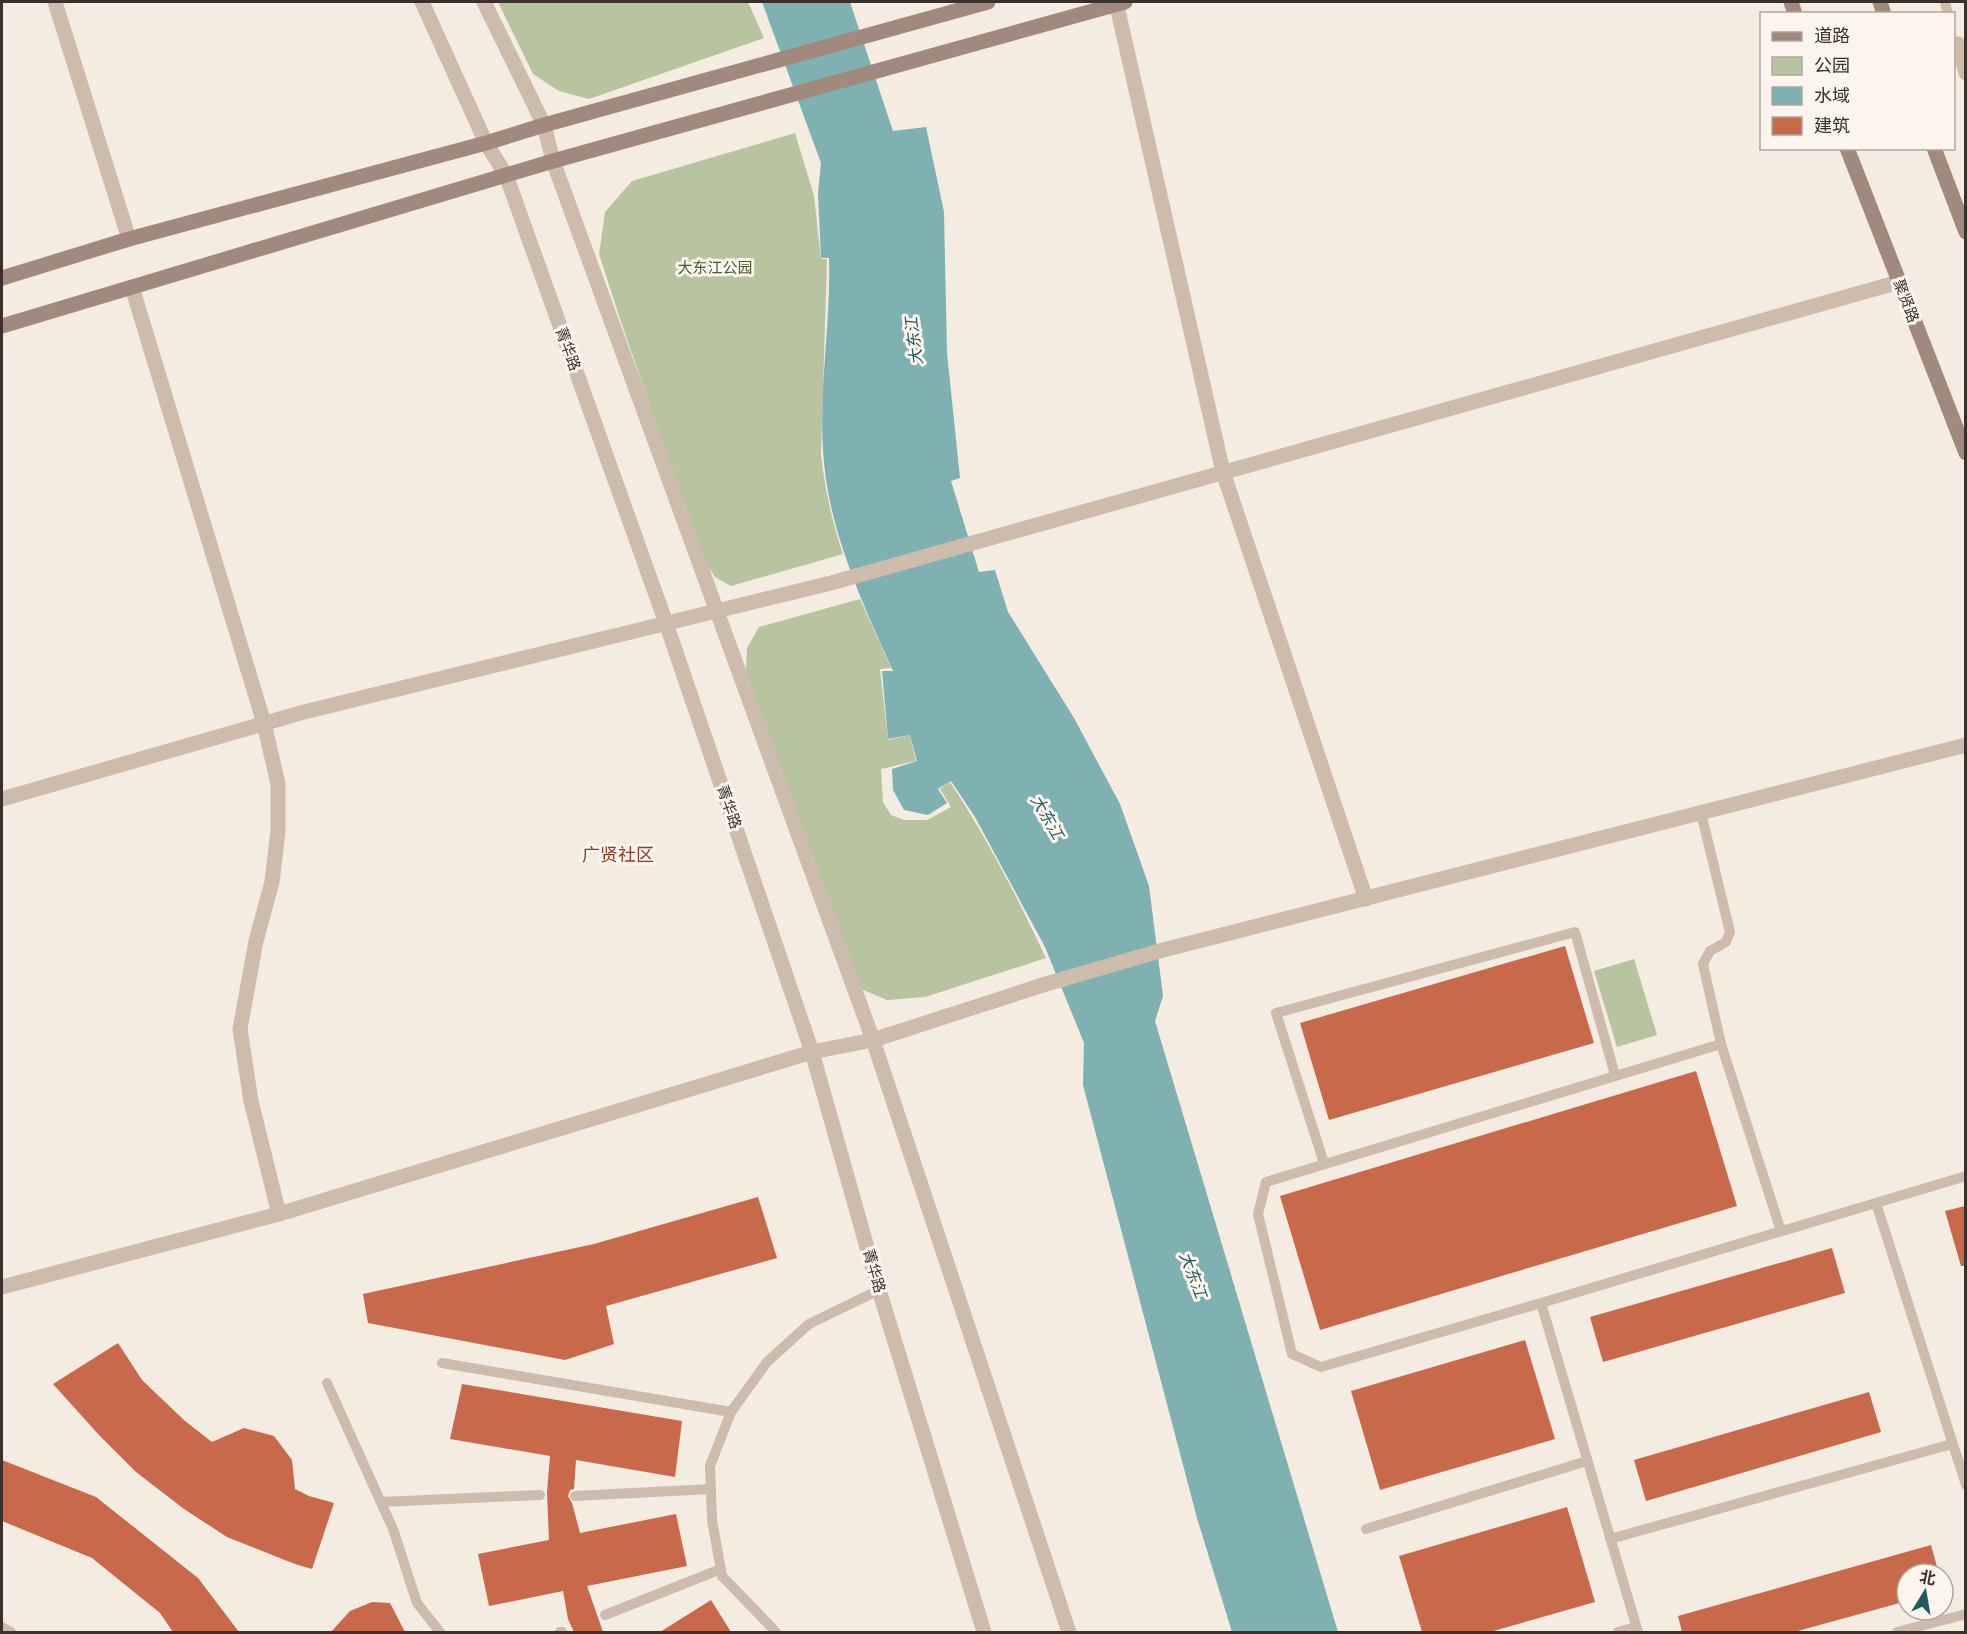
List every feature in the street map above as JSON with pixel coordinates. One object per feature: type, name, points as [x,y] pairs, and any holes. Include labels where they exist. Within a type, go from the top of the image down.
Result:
[{"type":"main road","points":[[2,278],[129,238],[486,143],[987,2]]},
{"type":"main road","points":[[2,326],[553,161],[1119,2]]},
{"type":"main road","name":"聚贤路","points":[[1848,150],[1965,453]]},
{"type":"main road","points":[[1935,150],[1965,232]]},
{"type":"street","points":[[55,2],[129,238]]},
{"type":"street","name":"菁华路","points":[[422,2],[486,143],[506,175],[666,623],[813,1052],[879,1290],[984,1632]]},
{"type":"street","points":[[484,2],[544,125],[553,161],[873,1040],[1069,1632]]},
{"type":"street","points":[[1119,2],[1222,472],[1366,899]]},
{"type":"street","points":[[1959,45],[1965,73]]},
{"type":"street","points":[[2,800],[264,723],[831,583],[1899,282]]},
{"type":"street","points":[[132,287],[264,723],[278,784],[278,831],[272,882],[256,941],[240,1029],[251,1101],[279,1214]]},
{"type":"street","points":[[2,1287],[279,1214],[813,1052],[873,1040],[1046,984],[1162,951],[1965,745]]},
{"type":"lane","points":[[1701,813],[1730,932],[1726,942],[1710,951],[1703,964],[1721,1044],[1781,1231]]},
{"type":"lane","points":[[1324,1163],[1276,1013],[1575,932],[1615,1075]]},
{"type":"lane","points":[[1721,1044],[1266,1182],[1258,1214],[1292,1354],[1321,1367],[1965,1176]]},
{"type":"lane","points":[[1876,1203],[1965,1485]]},
{"type":"lane","points":[[771,1631],[722,1576],[712,1520],[710,1466],[731,1412],[767,1362],[809,1324],[879,1290]]},
{"type":"lane","points":[[1541,1303],[1637,1630],[1618,1632]]},
{"type":"lane","points":[[442,1364],[731,1412]]},
{"type":"lane","points":[[327,1383],[393,1529],[417,1603],[440,1632]]},
{"type":"lane","points":[[1610,1539],[1952,1444]]},
{"type":"lane","points":[[1366,1529],[1587,1461]]},
{"type":"lane","points":[[575,1496],[711,1489]]},
{"type":"lane","points":[[381,1502],[540,1496]]},
{"type":"lane","points":[[605,1615],[721,1569]]},
{"type":"lane","points":[[1897,1632],[1965,1614]]},
{"type":"lane","points":[[2,1627],[11,1632]]},
{"type":"green space","points":[[498,2],[748,2],[764,38],[589,99],[559,91],[533,74]]},
{"type":"green space","name":"大东江公园","points":[[795,133],[814,196],[821,259],[827,259],[821,455],[829,505],[843,554],[731,586],[715,577],[703,559],[599,254],[605,212],[632,181]]},
{"type":"green space","points":[[860,599],[891,668],[880,669],[888,740],[910,735],[916,761],[881,769],[883,802],[891,815],[904,820],[927,820],[951,807],[940,789],[950,782],[1001,868],[1046,958],[925,997],[887,1000],[861,989],[746,671],[747,648],[759,627]]},
{"type":"green space","points":[[1634,959],[1657,1035],[1617,1047],[1594,971]]},
{"type":"water","name":"大东江","points":[[762,2],[850,2],[893,131],[926,127],[944,212],[947,353],[960,478],[951,481],[979,572],[995,570],[1008,612],[1074,718],[1120,804],[1149,886],[1163,996],[1155,1021],[1338,1632],[1232,1632],[1197,1518],[1083,1085],[1084,1043],[1045,947],[975,817],[951,781],[938,789],[947,803],[928,815],[904,810],[893,790],[892,769],[917,761],[910,735],[888,739],[882,671],[893,671],[848,564],[831,507],[826,479],[822,426],[829,258],[821,258],[818,193],[821,163]]},
{"type":"building","points":[[1565,946],[1594,1043],[1329,1120],[1300,1023]]},
{"type":"building","points":[[1696,1071],[1737,1206],[1320,1330],[1280,1196]]},
{"type":"building","points":[[758,1197],[777,1258],[606,1306],[614,1344],[565,1360],[368,1323],[363,1294],[594,1244]]},
{"type":"building","points":[[1965,1206],[1965,1266],[1961,1266],[1945,1211]]},
{"type":"building","points":[[1832,1248],[1845,1293],[1603,1362],[1590,1317]]},
{"type":"building","points":[[1525,1340],[1555,1439],[1380,1490],[1351,1391]]},
{"type":"building","points":[[118,1343],[142,1380],[185,1421],[212,1442],[244,1428],[274,1436],[292,1460],[295,1489],[309,1496],[334,1503],[312,1569],[227,1537],[184,1509],[136,1472],[53,1384]]},
{"type":"building","points":[[462,1384],[682,1421],[675,1477],[576,1460],[574,1489],[570,1490],[568,1496],[580,1533],[676,1514],[687,1566],[587,1586],[603,1632],[574,1632],[568,1619],[563,1591],[489,1606],[478,1554],[549,1540],[547,1492],[550,1456],[450,1439]]},
{"type":"building","points":[[1869,1392],[1881,1432],[1646,1501],[1634,1460]]},
{"type":"building","points":[[2,1460],[96,1497],[198,1578],[239,1632],[173,1632],[160,1613],[92,1558],[2,1521]]},
{"type":"building","points":[[1567,1507],[1595,1602],[1490,1632],[1422,1632],[1399,1556]]},
{"type":"building","points":[[1931,1545],[1936,1562],[1895,1562],[1895,1604],[1794,1632],[1682,1632],[1678,1616]]},
{"type":"building","points":[[711,1600],[731,1632],[660,1632]]},
{"type":"building","points":[[372,1602],[390,1603],[405,1632],[331,1632],[350,1611]]},
{"type":"district","name":"广贤社区","points":[[618,855]]}]
